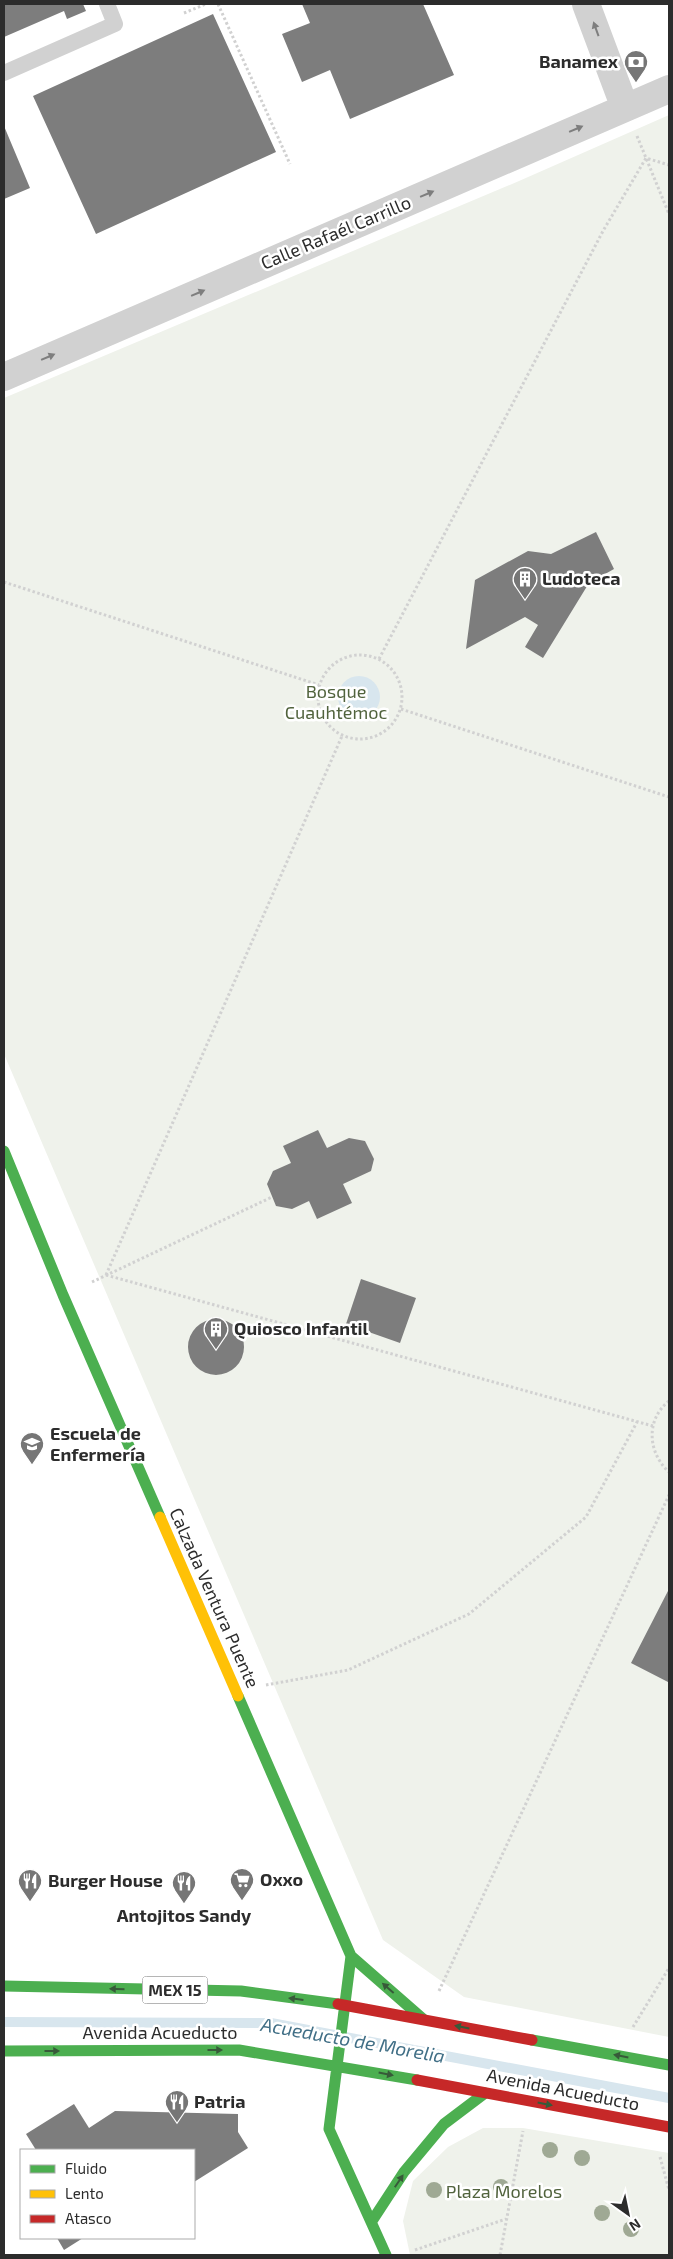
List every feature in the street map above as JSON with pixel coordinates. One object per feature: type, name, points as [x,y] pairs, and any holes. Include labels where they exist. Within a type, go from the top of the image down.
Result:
[{"type":"main road","name":"Calzada Ventura Puente","points":[[4,1151],[63,1295],[351,1956]]},
{"type":"main road","points":[[351,1956],[424,2020]]},
{"type":"main road","points":[[351,1956],[329,2129],[386,2255]]},
{"type":"main road","name":"MEX 15","points":[[4,1986],[241,1991],[345,2005],[669,2066]]},
{"type":"main road","name":"Avenida Acueducto","points":[[4,2051],[239,2050],[338,2065],[669,2128]]},
{"type":"main road","points":[[372,2221],[404,2172],[444,2124],[485,2093]]},
{"type":"street","points":[[586,4],[625,108]]},
{"type":"street","name":"Calle Rafaél Carrillo","points":[[4,377],[669,89]]},
{"type":"lane","points":[[4,73],[115,24],[107,4]]},
{"type":"path","points":[[184,14],[206,4]]},
{"type":"path","points":[[218,4],[290,164]]},
{"type":"path","points":[[625,108],[669,214]]},
{"type":"path","points":[[646,158],[669,165]]},
{"type":"path","points":[[379,659],[603,231],[646,158]]},
{"type":"path","points":[[4,582],[319,685]]},
{"type":"path","points":[[355,654],[368,655],[379,659],[396,674],[401,686],[401,709],[396,720],[388,729],[366,739],[342,736],[332,729],[319,709],[317,697],[319,685],[324,674],[332,664],[343,657],[355,654]]},
{"type":"path","points":[[401,709],[669,797]]},
{"type":"path","points":[[106,1275],[342,736]]},
{"type":"path","points":[[106,1275],[272,1197]]},
{"type":"path","points":[[106,1275],[653,1426]]},
{"type":"path","points":[[669,1401],[658,1414],[653,1426],[652,1446],[661,1465],[669,1472]]},
{"type":"path","points":[[235,1690],[348,1670],[469,1614],[586,1517],[637,1422]]},
{"type":"path","points":[[424,2020],[669,1495]]},
{"type":"path","points":[[616,2055],[669,1968]]},
{"type":"path","points":[[500,2255],[523,2128],[515,2128]]},
{"type":"path","points":[[664,2152],[659,2151],[669,2190]]},
{"type":"path","points":[[409,2252],[506,2220]]},
{"type":"green space","name":"Bosque Cuauhtémoc","points":[[669,115],[669,2037],[464,1997],[383,1940],[4,1054],[4,398],[519,181]]},
{"type":"green space","name":"Plaza Morelos","points":[[483,2128],[523,2128],[669,2153],[669,2255],[410,2255],[403,2221],[413,2181],[448,2147]]},
{"type":"shaded area","points":[[359,676],[374,682],[380,697],[374,712],[359,718],[344,712],[338,697],[344,682]]},
{"type":"building","points":[[4,4],[83,4],[86,11],[67,19],[64,11],[4,37]]},
{"type":"building","points":[[302,4],[423,4],[454,75],[350,119],[330,70],[302,82],[282,34],[310,23]]},
{"type":"building","points":[[213,14],[276,152],[96,234],[33,96]]},
{"type":"building","points":[[4,126],[30,188],[4,199]]},
{"type":"building","name":"Ludoteca","points":[[596,532],[614,569],[589,583],[543,658],[525,647],[538,625],[525,617],[466,649],[475,580],[528,551],[551,554]]},
{"type":"building","points":[[318,1130],[327,1148],[349,1138],[365,1141],[374,1159],[371,1171],[343,1184],[352,1203],[317,1219],[309,1201],[292,1209],[276,1206],[267,1184],[273,1171],[291,1163],[283,1146]]},
{"type":"building","points":[[361,1279],[416,1298],[400,1343],[346,1324]]},
{"type":"building","name":"Quiosco Infantil","points":[[216,1319],[227,1321],[236,1327],[242,1336],[244,1347],[242,1358],[236,1367],[227,1373],[216,1375],[205,1373],[196,1367],[190,1358],[188,1347],[190,1336],[196,1327],[205,1321]]},
{"type":"building","points":[[669,1589],[669,1678],[668,1682],[631,1663]]},
{"type":"building","points":[[74,2104],[89,2128],[115,2111],[238,2114],[238,2132],[248,2148],[195,2181],[195,2149],[35,2149],[26,2134]]},
{"type":"building","points":[[58,2239],[81,2239],[64,2250]]},
{"type":"waterway","name":"Acueducto de Morelia","points":[[4,2022],[271,2023],[669,2098]]},
{"type":"traffic: fast","points":[[4,1151],[63,1295],[160,1517]]},
{"type":"traffic: fast","points":[[238,1696],[351,1956],[329,2129],[386,2255]]},
{"type":"traffic: fast","points":[[351,1956],[423,2019]]},
{"type":"traffic: fast","points":[[4,1986],[241,1991],[338,2004]]},
{"type":"traffic: fast","points":[[532,2040],[669,2065]]},
{"type":"traffic: fast","points":[[4,2051],[239,2050],[417,2080]]},
{"type":"traffic: fast","points":[[372,2221],[404,2172],[444,2124],[485,2093]]},
{"type":"traffic: slow","points":[[160,1517],[238,1696]]},
{"type":"traffic: jam","points":[[338,2004],[532,2040]]},
{"type":"traffic: jam","points":[[417,2080],[669,2127]]},
{"type":"place","name":"Banamex","points":[[636,83]]},
{"type":"place","name":"Ludoteca","points":[[525,600]]},
{"type":"place","name":"Quiosco Infantil","points":[[216,1350]]},
{"type":"place","name":"Escuela de Enfermería","points":[[32,1465]]},
{"type":"place","name":"Oxxo","points":[[242,1901]]},
{"type":"place","name":"Burger House","points":[[30,1902]]},
{"type":"place","name":"Antojitos Sandy","points":[[184,1904]]},
{"type":"place","name":"Patria","points":[[177,2123]]}]
